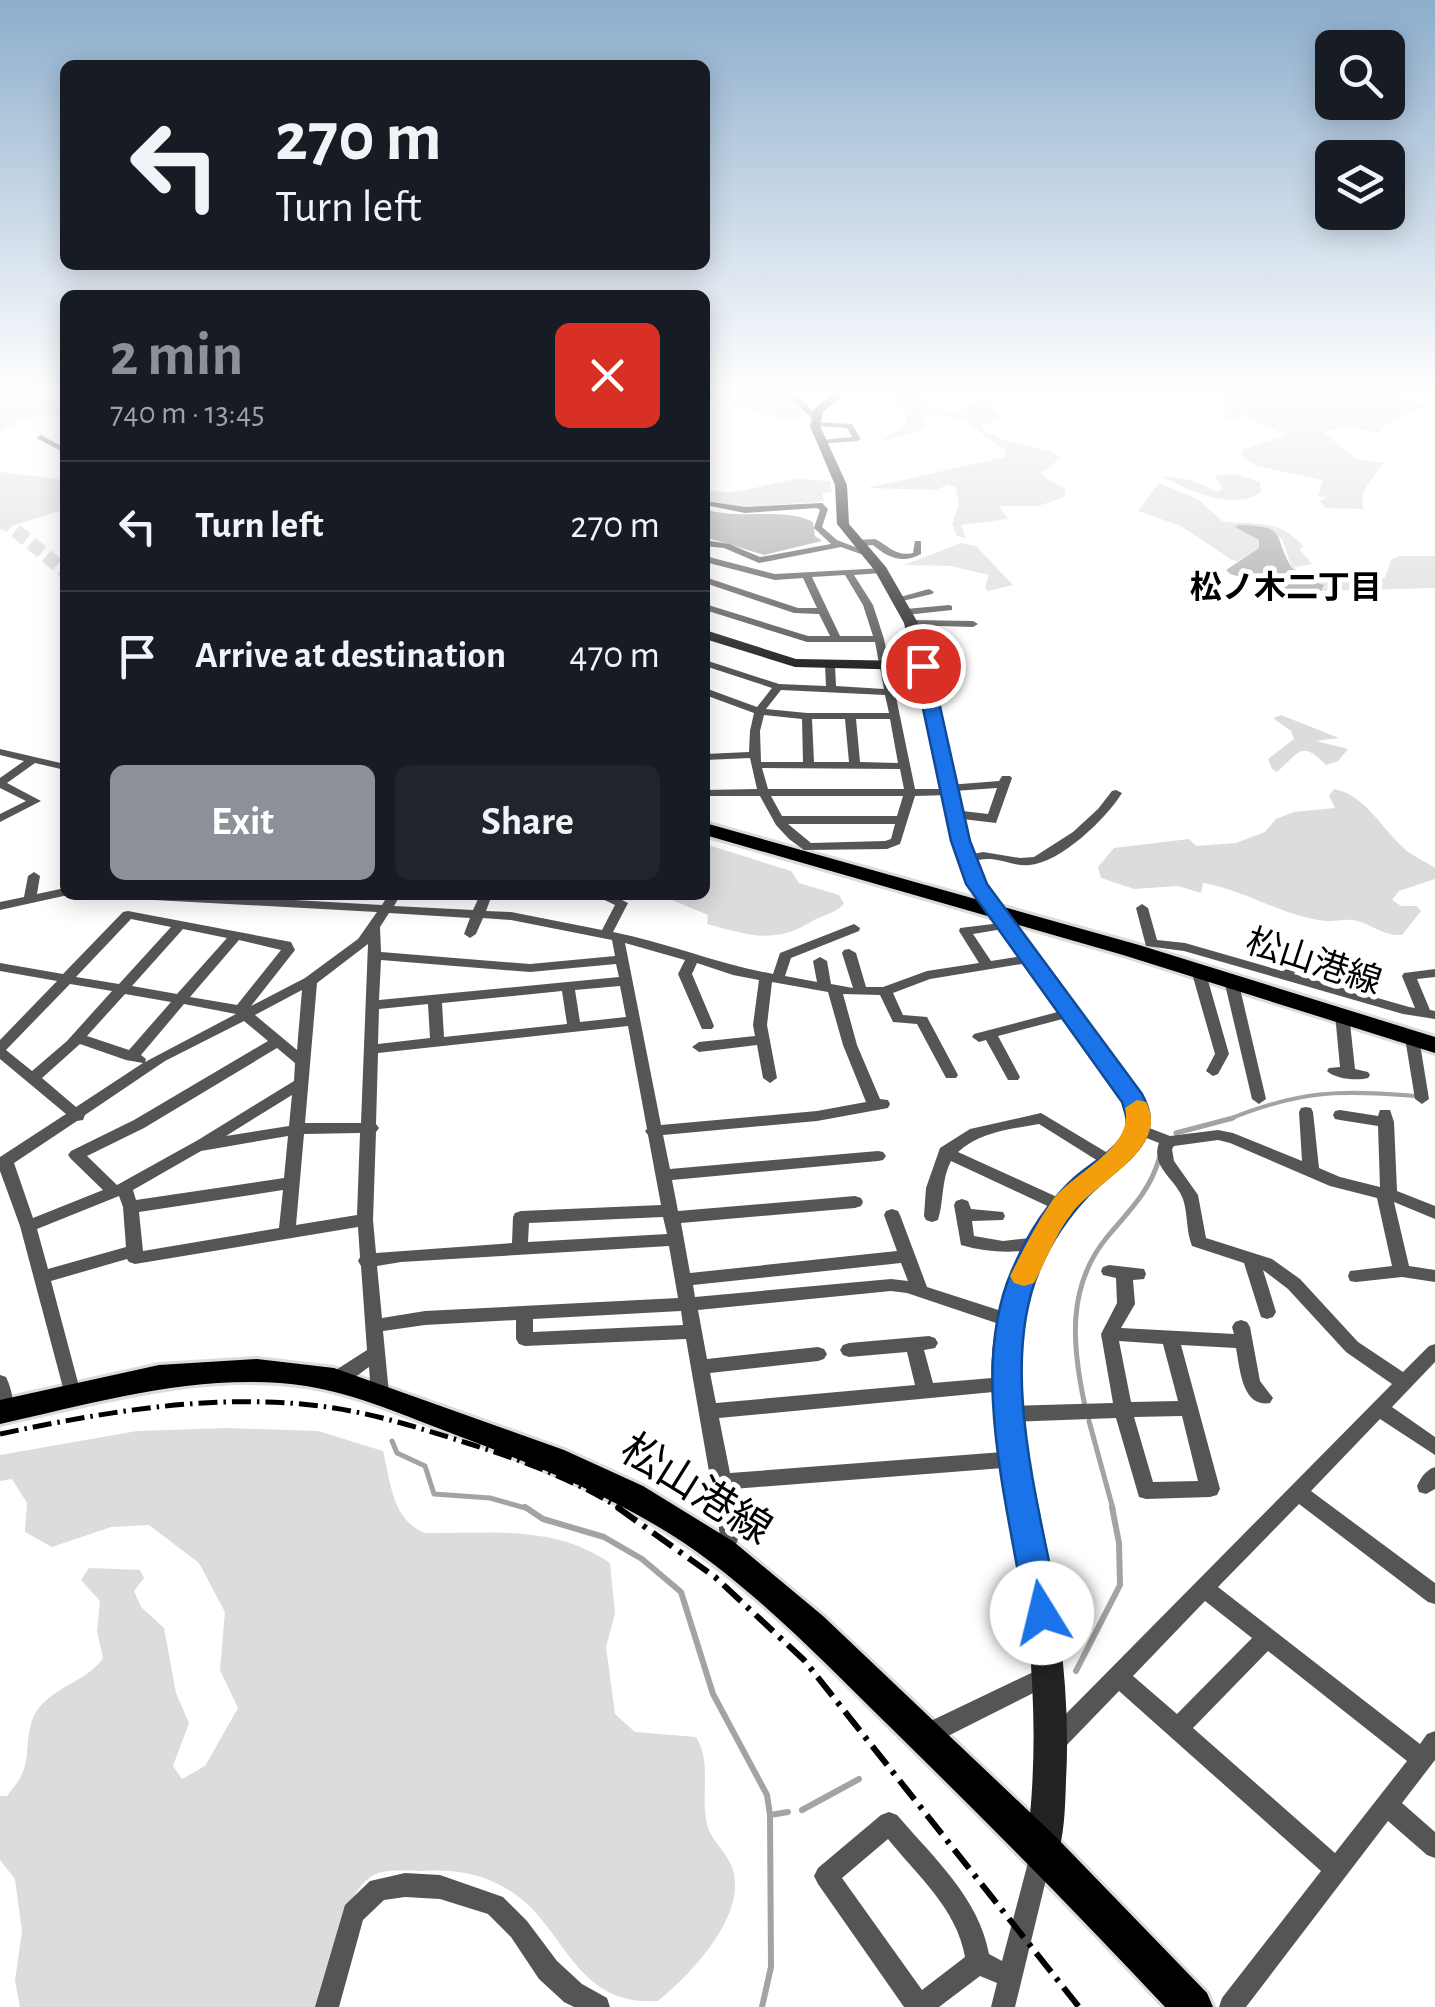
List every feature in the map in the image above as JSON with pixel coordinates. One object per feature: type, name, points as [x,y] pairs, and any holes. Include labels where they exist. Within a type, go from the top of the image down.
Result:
[{"type":"main road","points":[[841,487],[843,524],[905,611],[923,666],[966,859],[999,918],[1133,1100],[1139,1129],[1128,1148],[1062,1206],[1026,1268],[1010,1321],[1004,1384],[1049,1675],[1054,1742],[1042,1850]]},
{"type":"main road","points":[[710,636],[785,662],[923,666]]},
{"type":"main road","name":"松山港線","points":[[710,831],[999,918],[1229,973],[1413,1044]]},
{"type":"main road","name":"松山港線","points":[[2,1401],[207,1372],[257,1371],[334,1380],[553,1459],[632,1496],[723,1552],[811,1627],[1042,1850],[1192,2007]]},
{"type":"street","points":[[710,503],[745,510],[819,505],[824,509],[817,523],[820,532],[862,553]]},
{"type":"street","points":[[848,574],[875,542],[888,555],[897,557],[917,554],[918,543]]},
{"type":"street","points":[[710,544],[759,560],[862,553]]},
{"type":"street","points":[[710,560],[751,574],[848,574]]},
{"type":"street","points":[[726,587],[751,574]]},
{"type":"street","points":[[778,687],[759,710],[755,760],[762,792],[781,820],[802,844],[816,849],[887,845],[896,841],[910,792],[879,639],[868,605],[848,574]]},
{"type":"street","points":[[806,576],[836,639]]},
{"type":"street","points":[[710,582],[796,610],[823,611]]},
{"type":"street","points":[[905,611],[929,592]]},
{"type":"street","points":[[905,611],[950,608]]},
{"type":"street","points":[[710,609],[794,636],[879,639]]},
{"type":"street","points":[[905,611],[973,624]]},
{"type":"street","points":[[710,665],[778,687],[890,692]]},
{"type":"street","points":[[830,665],[831,691]]},
{"type":"street","points":[[710,693],[759,710],[806,716],[896,716]]},
{"type":"street","points":[[806,716],[809,766]]},
{"type":"street","points":[[850,716],[855,766]]},
{"type":"street","points":[[0,752],[24,755],[60,768]]},
{"type":"street","points":[[710,757],[809,766],[905,766]]},
{"type":"street","points":[[0,818],[35,801],[1,782],[32,760]]},
{"type":"street","points":[[710,793],[910,792],[951,798],[993,820],[1005,780],[951,798]]},
{"type":"street","points":[[966,859],[985,854],[1025,862],[1046,858],[1108,806],[1116,793]]},
{"type":"street","points":[[781,820],[902,820]]},
{"type":"street","points":[[30,899],[34,876]]},
{"type":"street","points":[[0,906],[60,893]]},
{"type":"street","points":[[208,900],[352,910],[391,900],[611,937],[772,977],[861,992],[885,992],[928,975],[1029,959]]},
{"type":"street","points":[[344,900],[352,910]]},
{"type":"street","points":[[72,1394],[28,1226],[3,1164],[152,1064],[243,1012],[310,981],[375,929],[391,900]]},
{"type":"street","points":[[470,934],[484,900]]},
{"type":"street","points":[[612,900],[622,904],[611,937],[621,959],[722,1482],[730,1535],[723,1552]]},
{"type":"street","points":[[1142,908],[1150,943],[1186,960],[1222,1054],[1213,1071]]},
{"type":"street","points":[[78,1116],[0,1050],[128,915],[286,945],[288,950],[243,1012]]},
{"type":"street","points":[[986,965],[965,930],[999,918]]},
{"type":"street","points":[[32,1079],[78,1038],[181,924]]},
{"type":"street","points":[[770,1078],[762,1040],[772,977],[785,956],[854,928]]},
{"type":"street","points":[[375,929],[365,1220],[380,1394]]},
{"type":"street","points":[[131,1056],[236,935]]},
{"type":"street","points":[[849,952],[861,992]]},
{"type":"street","points":[[1286,976],[1299,952]]},
{"type":"street","points":[[374,955],[530,968],[621,959]]},
{"type":"street","points":[[692,957],[685,974],[707,1026]]},
{"type":"street","points":[[653,1131],[817,1116],[879,1105],[850,1045],[820,961]]},
{"type":"street","points":[[3,971],[243,1012],[300,1060]]},
{"type":"street","points":[[1259,1099],[1229,973],[1286,976],[1430,1015]]},
{"type":"street","points":[[1430,1015],[1408,976],[1435,974]]},
{"type":"street","points":[[287,1232],[310,981]]},
{"type":"street","points":[[374,1005],[624,981]]},
{"type":"street","points":[[568,987],[574,1027]]},
{"type":"street","points":[[885,992],[898,1019],[922,1020],[952,1076]]},
{"type":"street","points":[[435,1000],[437,1042]]},
{"type":"street","points":[[1408,1011],[1422,1100]]},
{"type":"street","points":[[1014,1071],[985,1036],[1069,1013]]},
{"type":"street","points":[[1342,1014],[1348,1073]]},
{"type":"street","points":[[372,1048],[632,1021]]},
{"type":"street","points":[[78,1038],[152,1064]]},
{"type":"street","points":[[699,1046],[762,1040]]},
{"type":"street","points":[[277,1042],[139,1124],[76,1155],[120,1190],[131,1207],[134,1258],[365,1220]]},
{"type":"street","points":[[28,1226],[120,1190],[298,1085]]},
{"type":"street","points":[[1311,1115],[1311,1171]]},
{"type":"street","points":[[1340,1115],[1386,1118],[1386,1194],[1402,1272]]},
{"type":"street","points":[[932,1216],[935,1178],[945,1152],[977,1133],[1042,1118],[1111,1162]]},
{"type":"street","points":[[197,1146],[308,1128],[371,1128]]},
{"type":"street","points":[[1139,1129],[1169,1141],[1218,1135],[1233,1138],[1336,1182],[1386,1194],[1435,1212]]},
{"type":"street","points":[[1169,1141],[1164,1148],[1166,1162],[1190,1194],[1198,1242],[1252,1256],[1294,1284],[1352,1347],[1405,1382]]},
{"type":"street","points":[[945,1152],[1062,1206]]},
{"type":"street","points":[[662,1175],[878,1156]]},
{"type":"street","points":[[131,1207],[290,1183]]},
{"type":"street","points":[[520,1249],[521,1217],[670,1214],[855,1202]]},
{"type":"street","points":[[997,1216],[963,1210],[968,1241],[1003,1248],[1039,1243]]},
{"type":"street","points":[[892,1215],[920,1291]]},
{"type":"street","points":[[366,1261],[675,1240]]},
{"type":"street","points":[[41,1278],[134,1250]]},
{"type":"street","points":[[682,1280],[905,1256]]},
{"type":"street","points":[[1252,1256],[1266,1312]]},
{"type":"street","points":[[1123,1272],[1126,1304],[1110,1334],[1124,1410],[1146,1491],[1210,1489],[1170,1338]]},
{"type":"street","points":[[1356,1276],[1402,1272],[1435,1276]]},
{"type":"street","points":[[373,1326],[425,1318],[687,1304],[892,1285],[1010,1321]]},
{"type":"street","points":[[524,1312],[525,1339],[692,1332]]},
{"type":"street","points":[[1110,1334],[1170,1338],[1243,1334],[1252,1384],[1264,1398]]},
{"type":"street","points":[[859,1344],[921,1344],[926,1391]]},
{"type":"street","points":[[1054,1742],[1435,1351]]},
{"type":"street","points":[[334,1380],[376,1354]]},
{"type":"street","points":[[699,1367],[818,1354]]},
{"type":"street","points":[[708,1411],[1004,1384]]},
{"type":"street","points":[[1009,1414],[1186,1408]]},
{"type":"street","points":[[1380,1409],[1435,1447]]},
{"type":"street","points":[[722,1482],[1016,1459]]},
{"type":"street","points":[[1298,1492],[1435,1594]]},
{"type":"street","points":[[1206,1589],[1429,1751],[1231,2007]]},
{"type":"street","points":[[1177,1729],[1267,1637]]},
{"type":"street","points":[[922,1737],[1049,1675]]},
{"type":"street","points":[[1118,1677],[1337,1870]]},
{"type":"street","points":[[1387,1806],[1435,1847]]},
{"type":"street","points":[[890,1824],[961,1912],[977,1946],[978,1962],[919,2007],[826,1876],[890,1824]]},
{"type":"street","points":[[1003,2007],[1042,1850]]},
{"type":"street","points":[[327,2007],[354,1913],[378,1889],[406,1884],[440,1887],[495,1905],[518,1928],[548,1970],[598,2007]]},
{"type":"street","points":[[978,1962],[1010,1976]]},
{"type":"shaded area","points":[[0,487],[60,487],[60,511],[0,530]]},
{"type":"shaded area","points":[[761,487],[831,487],[832,492],[822,493],[824,500],[819,502],[744,507],[710,502],[710,490],[741,491]]},
{"type":"shaded area","points":[[873,487],[943,487],[936,490],[867,488]]},
{"type":"shaded area","points":[[1061,487],[1065,497],[1038,506],[999,506],[1008,519],[961,525],[966,538],[957,536],[952,524],[959,504],[956,488]]},
{"type":"shaded area","points":[[1156,487],[1168,487],[1199,500],[1222,521],[1266,525],[1284,531],[1304,547],[1299,549],[1312,564],[1292,568],[1282,539],[1237,528],[1260,540],[1259,548],[1238,561],[1232,560],[1181,526],[1138,511]]},
{"type":"shaded area","points":[[1185,487],[1206,487],[1218,492],[1260,487],[1261,492],[1237,500],[1211,497]]},
{"type":"shaded area","points":[[1321,487],[1367,487],[1364,509],[1325,508],[1320,501],[1327,497],[1318,496]]},
{"type":"shaded area","points":[[710,510],[801,517],[813,522],[815,536],[822,541],[764,555],[710,539]]},
{"type":"shaded area","points":[[1235,527],[1266,528],[1277,535],[1292,568],[1307,574],[1306,580],[1324,585],[1321,591],[1292,591],[1230,574],[1226,570],[1259,548],[1259,540]]},
{"type":"shaded area","points":[[961,543],[976,546],[1013,585],[988,591],[985,588],[989,575],[951,566],[904,565]]},
{"type":"shaded area","points":[[1399,556],[1435,556],[1435,588],[1321,591],[1324,586],[1303,578],[1332,571],[1385,578],[1391,560]]},
{"type":"shaded area","points":[[1281,715],[1339,738],[1316,741],[1348,749],[1338,761],[1326,765],[1311,752],[1300,752],[1277,772],[1268,759],[1294,739],[1291,731],[1273,718]]},
{"type":"shaded area","points":[[1334,789],[1356,798],[1407,851],[1435,868],[1435,879],[1399,891],[1392,900],[1401,906],[1417,906],[1421,911],[1402,935],[1354,920],[1310,918],[1203,883],[1201,893],[1178,886],[1134,889],[1101,878],[1098,867],[1114,848],[1189,839],[1196,846],[1236,843],[1265,832],[1276,819],[1294,812],[1335,808],[1329,796]]},
{"type":"shaded area","points":[[710,846],[791,871],[799,883],[839,895],[844,904],[796,930],[771,936],[707,924],[708,915],[672,900],[710,900]]},
{"type":"shaded area","points":[[137,1431],[318,1431],[383,1451],[399,1510],[425,1533],[544,1537],[567,1542],[610,1563],[615,1614],[606,1647],[615,1714],[635,1732],[696,1737],[704,1758],[708,1828],[730,1862],[735,1885],[725,1923],[714,1942],[658,2001],[630,2000],[608,1992],[590,1979],[533,1910],[494,1882],[459,1872],[386,1871],[364,1883],[354,1896],[339,1933],[323,2007],[20,2007],[15,1981],[22,1931],[15,1879],[0,1860],[0,1796],[7,1796],[21,1776],[35,1714],[50,1697],[87,1674],[103,1658],[97,1631],[100,1601],[81,1580],[89,1568],[140,1570],[144,1578],[134,1591],[141,1607],[164,1628],[176,1693],[189,1723],[173,1766],[182,1779],[205,1766],[238,1708],[220,1670],[225,1612],[199,1563],[149,1525],[111,1527],[52,1547],[25,1532],[27,1503],[12,1479],[0,1481],[0,1455]]},
{"type":"waterway","points":[[1230,1119],[1276,1103],[1320,1094],[1416,1096]]},
{"type":"waterway","points":[[1176,1133],[1230,1119]]},
{"type":"waterway","points":[[1085,1406],[1075,1339],[1085,1275],[1094,1255],[1144,1191],[1159,1159]]},
{"type":"waterway","points":[[1089,1421],[1113,1509]]},
{"type":"waterway","points":[[392,1441],[397,1453],[425,1466],[434,1494],[490,1498],[527,1509]]},
{"type":"waterway","points":[[1076,1671],[1120,1585],[1119,1543],[1112,1507]]},
{"type":"waterway","points":[[527,1509],[543,1519],[604,1537],[642,1559],[681,1592],[713,1694],[767,1795],[770,1815]]},
{"type":"waterway","points":[[802,1810],[859,1779]]},
{"type":"waterway","points":[[770,1815],[788,1812]]},
{"type":"waterway","points":[[762,2007],[771,1967],[770,1815]]},
{"type":"tunnel","points":[[0,518],[60,567]]},
{"type":"railway","points":[[0,1434],[166,1406],[250,1402],[334,1408],[401,1423],[507,1456],[565,1479],[621,1509]]},
{"type":"railway","points":[[617,1507],[715,1577],[804,1660],[1079,2007]]},
{"type":"slow traffic","points":[[1024,1276],[1062,1206],[1135,1138],[1140,1118],[1137,1108]]},
{"type":"district","name":"松ノ木二丁目","points":[[1286,587]]},
{"type":"route","points":[[923,666],[960,841],[971,872],[1004,924],[1133,1100],[1140,1118],[1139,1129],[1128,1148],[1062,1206],[1026,1268],[1010,1321],[1004,1384],[1042,1613]]}]
